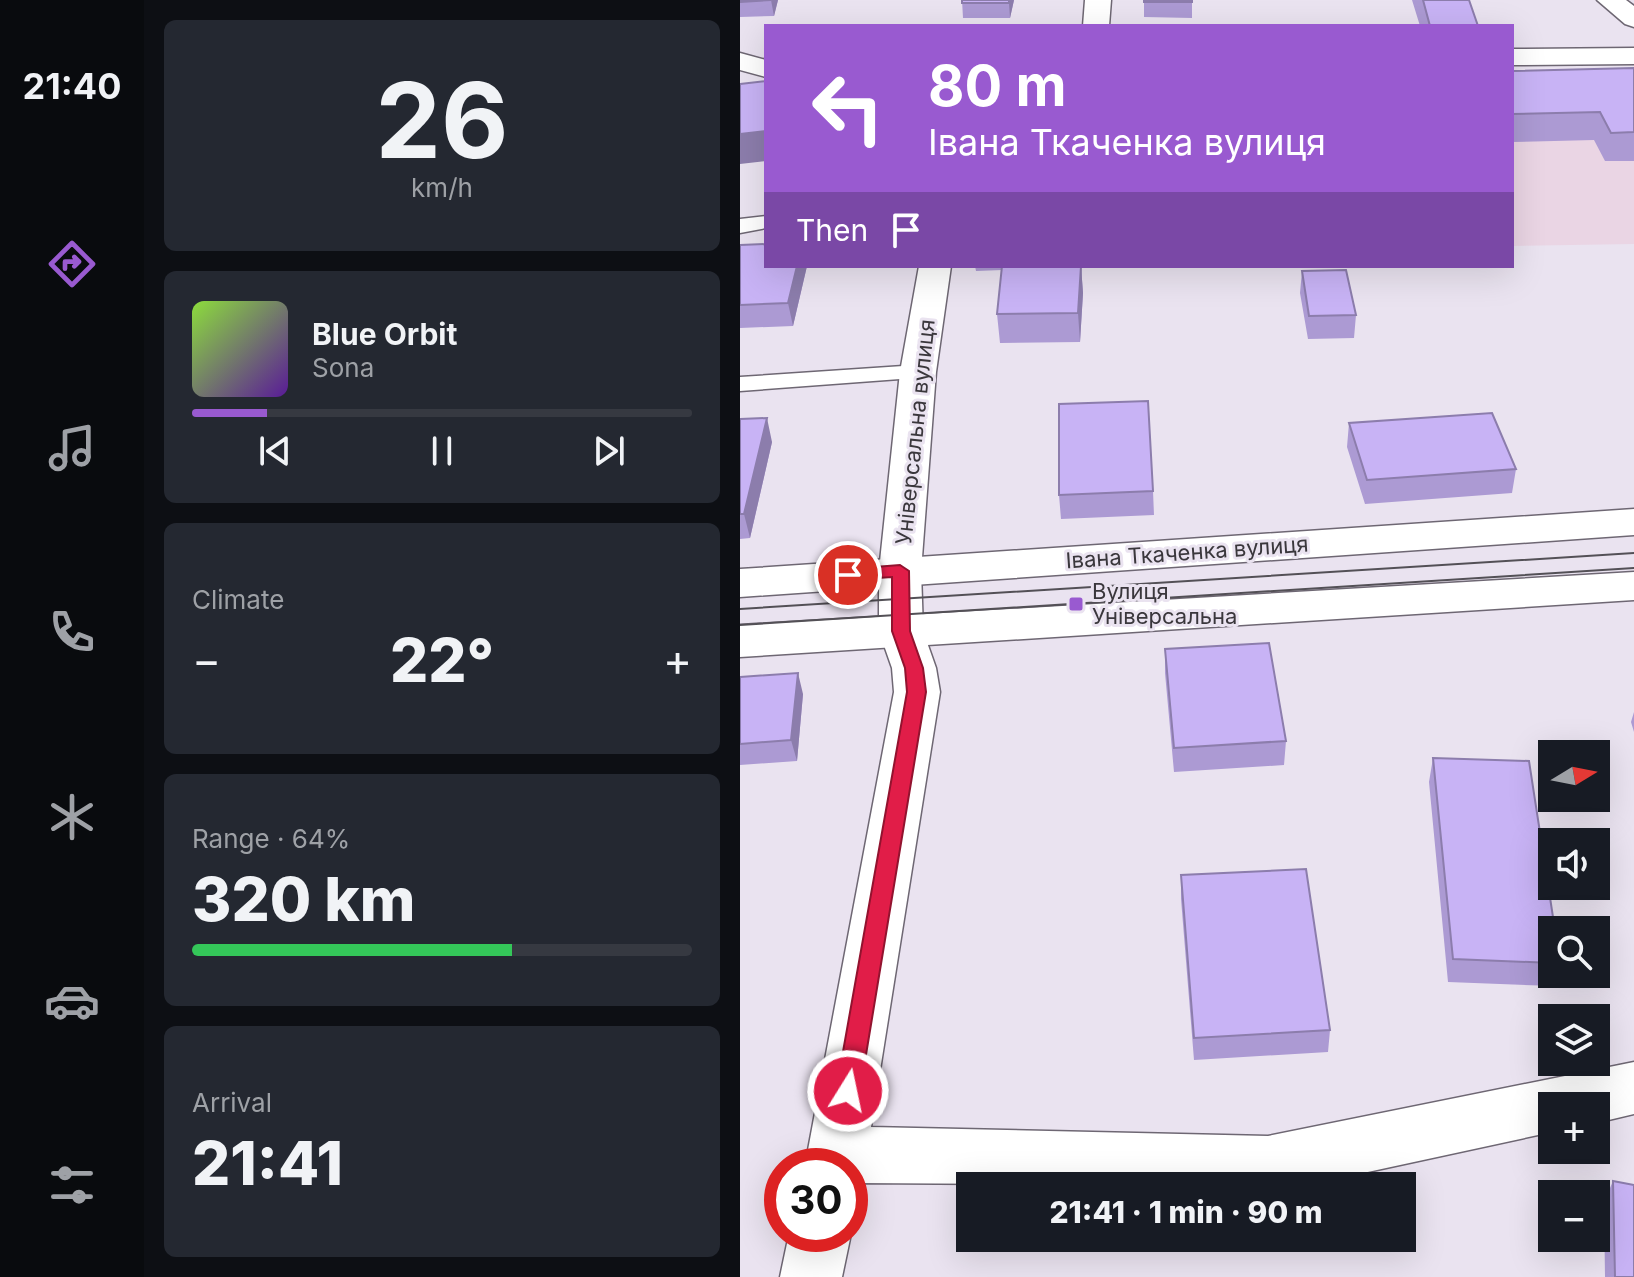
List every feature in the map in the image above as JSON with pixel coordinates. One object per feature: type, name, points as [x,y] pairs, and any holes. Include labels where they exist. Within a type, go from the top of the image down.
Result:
[{"type":"street","points":[[1096,24],[1098,0]]},
{"type":"street","points":[[1610,0],[1634,19]]},
{"type":"street","points":[[1514,57],[1634,56]]},
{"type":"street","points":[[740,61],[764,68]]},
{"type":"street","points":[[740,76],[764,75]]},
{"type":"street","name":"Універсальна вулиця","points":[[838,1148],[917,692],[914,668],[901,631],[900,571],[918,372],[935,268]]},
{"type":"street","name":"Івана Ткаченка вулиця","points":[[740,583],[1634,522]]},
{"type":"street","points":[[740,641],[1634,586]]},
{"type":"street","points":[[868,1160],[1268,1165],[1634,1088]]},
{"type":"street","points":[[811,1277],[816,1252]]},
{"type":"lane","points":[[740,226],[764,222]]},
{"type":"lane","points":[[740,384],[918,372]]},
{"type":"shaded area","points":[[1634,69],[1634,244],[1514,246],[1514,70]]},
{"type":"building","points":[[962,0],[1009,0],[1009,3],[962,3]]},
{"type":"building","points":[[1192,0],[1192,2],[1144,2]]},
{"type":"building","points":[[1423,0],[1469,0],[1477,24],[1429,24]]},
{"type":"building","points":[[1634,68],[1634,132],[1611,133],[1600,112],[1514,114],[1514,71]]},
{"type":"building","points":[[764,81],[764,131],[740,134],[740,84]]},
{"type":"building","points":[[764,244],[764,268],[797,268],[788,303],[740,305],[740,245]]},
{"type":"building","points":[[1002,268],[1081,268],[1078,313],[997,314]]},
{"type":"building","points":[[1346,270],[1356,315],[1309,316],[1302,271]]},
{"type":"building","points":[[1148,401],[1153,491],[1059,495],[1059,404]]},
{"type":"building","points":[[1492,413],[1516,469],[1367,480],[1349,423]]},
{"type":"building","points":[[767,418],[744,514],[740,514],[740,419]]},
{"type":"building","points":[[1269,643],[1286,741],[1174,748],[1165,649]]},
{"type":"building","points":[[798,673],[791,740],[740,744],[740,677]]},
{"type":"building","points":[[1433,758],[1529,761],[1539,828],[1538,900],[1550,900],[1553,916],[1538,916],[1538,962],[1453,959]]},
{"type":"building","points":[[1306,869],[1330,1030],[1194,1038],[1181,875]]},
{"type":"building","points":[[1613,1181],[1634,1185],[1634,1277],[1615,1277]]},
{"type":"tram line","points":[[740,609],[1634,553]]},
{"type":"tram line","points":[[740,625],[1634,568]]},
{"type":"place","name":"Вулиця Універсальна","points":[[1076,604]]},
{"type":"route","points":[[848,575],[900,571],[901,631],[914,668],[917,692],[848,1091]]}]
